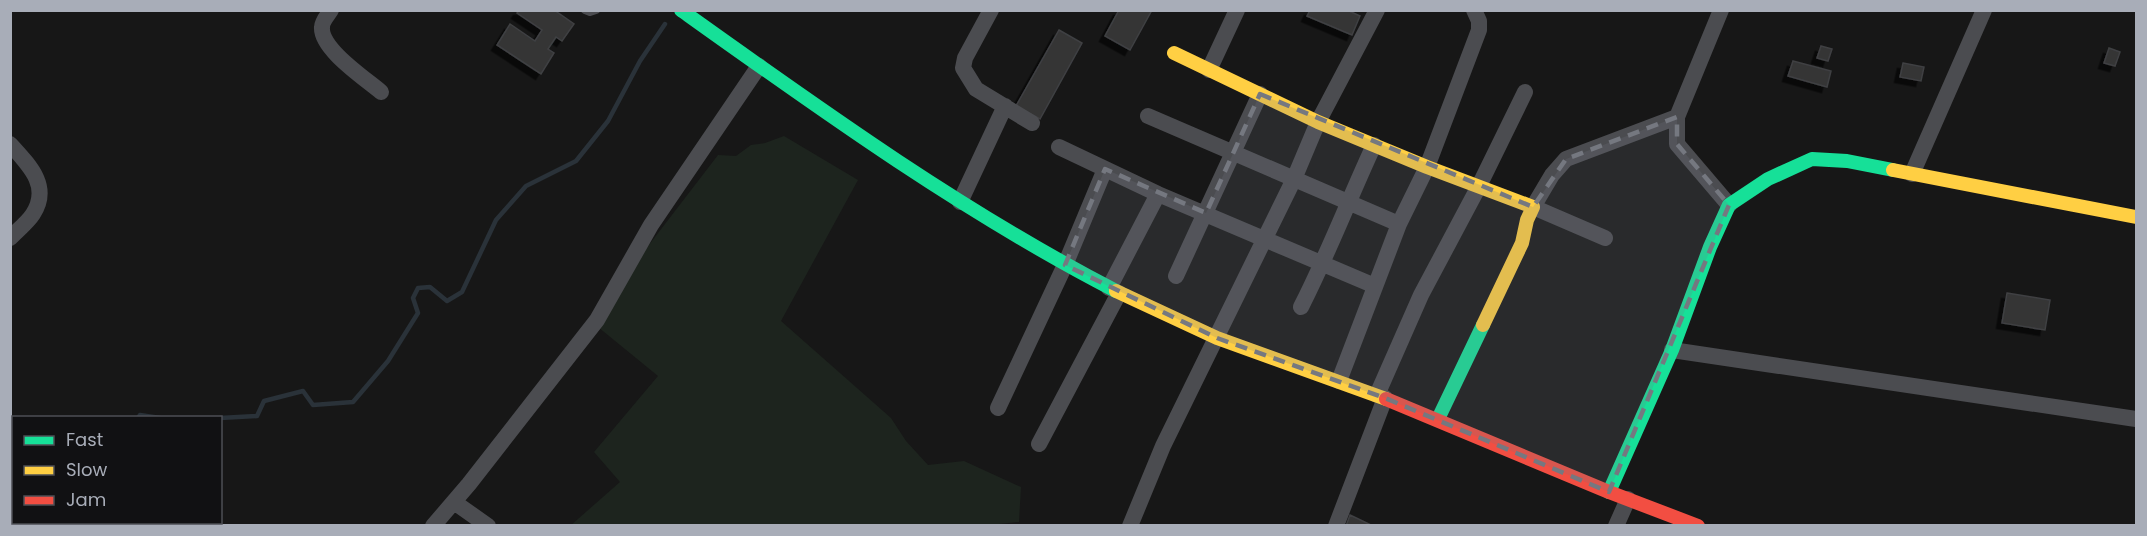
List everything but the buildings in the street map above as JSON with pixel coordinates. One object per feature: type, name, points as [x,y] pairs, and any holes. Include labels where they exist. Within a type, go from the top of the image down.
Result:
[{"type":"street","points":[[331,10],[321,28],[324,36],[337,57],[381,92]]},
{"type":"street","points":[[681,10],[759,66],[960,202],[1065,265],[1114,290],[1217,338],[1381,397],[1609,492],[1698,525]]},
{"type":"street","points":[[991,10],[965,58],[963,68],[976,88],[1032,123]]},
{"type":"street","points":[[1209,70],[1237,10]]},
{"type":"street","points":[[1130,525],[1163,446],[1294,178],[1318,122],[1377,10]]},
{"type":"street","points":[[1339,381],[1399,224],[1427,167],[1479,30],[1479,21],[1474,10]]},
{"type":"street","points":[[1721,10],[1677,117],[1677,144],[1729,205]]},
{"type":"street","points":[[1912,174],[1984,10]]},
{"type":"street","points":[[1174,53],[1318,122],[1605,238]]},
{"type":"street","points":[[433,525],[454,502],[597,320],[651,225],[759,66]]},
{"type":"street","points":[[1336,525],[1381,397],[1421,295],[1479,186],[1525,92]]},
{"type":"street","points":[[1176,276],[1260,94]]},
{"type":"street","points":[[960,202],[1005,106]]},
{"type":"street","points":[[1148,116],[1399,224]]},
{"type":"street","points":[[1438,420],[1522,243],[1527,220],[1533,207],[1552,175],[1566,159],[1677,117]]},
{"type":"street","points":[[10,144],[41,185],[41,196],[33,214],[10,238]]},
{"type":"street","points":[[1301,307],[1323,263],[1374,145]]},
{"type":"street","points":[[1059,147],[1158,194],[1375,286]]},
{"type":"street","points":[[1609,492],[1672,350],[1710,247],[1729,205],[1768,179],[1812,159],[1847,162],[2136,217]]},
{"type":"street","points":[[998,408],[1065,265],[1105,169]]},
{"type":"street","points":[[1039,444],[1158,194]]},
{"type":"street","points":[[1672,350],[2136,419]]},
{"type":"street","points":[[1616,525],[1628,499]]},
{"type":"street","points":[[454,502],[488,525]]},
{"type":"lane","points":[[585,10],[590,12],[596,10]]},
{"type":"highlighted area","points":[[1260,94],[1533,207],[1566,159],[1677,117],[1677,144],[1729,205],[1609,492],[1385,398],[1217,338],[1065,265],[1105,169],[1206,213]]},
{"type":"shaded area","points":[[784,136],[858,180],[781,321],[891,418],[906,441],[928,465],[964,461],[1021,487],[1019,522],[990,525],[570,526],[620,482],[594,452],[658,376],[598,327],[632,267],[718,155],[736,156],[751,145]]},
{"type":"waterway","points":[[222,418],[257,416],[264,401],[303,391],[313,405],[353,402],[388,361],[418,313],[413,298],[418,288],[430,287],[447,301],[462,292],[496,220],[526,186],[576,161],[608,121],[640,61],[665,24]]},
{"type":"waterway","points":[[139,416],[147,416]]},
{"type":"traffic: fast","points":[[681,10],[840,122],[948,194],[1003,228],[1116,291]]},
{"type":"traffic: fast","points":[[1609,492],[1672,350],[1710,247],[1729,205],[1768,179],[1812,159],[1847,161],[1893,170]]},
{"type":"traffic: fast","points":[[1438,419],[1483,325]]},
{"type":"traffic: slow","points":[[1174,53],[1318,122],[1533,207],[1527,220],[1522,243],[1483,325]]},
{"type":"traffic: slow","points":[[1893,170],[2136,217]]},
{"type":"traffic: slow","points":[[1116,291],[1217,338],[1386,399]]},
{"type":"traffic: jam","points":[[1386,399],[1609,492],[1698,526]]}]
